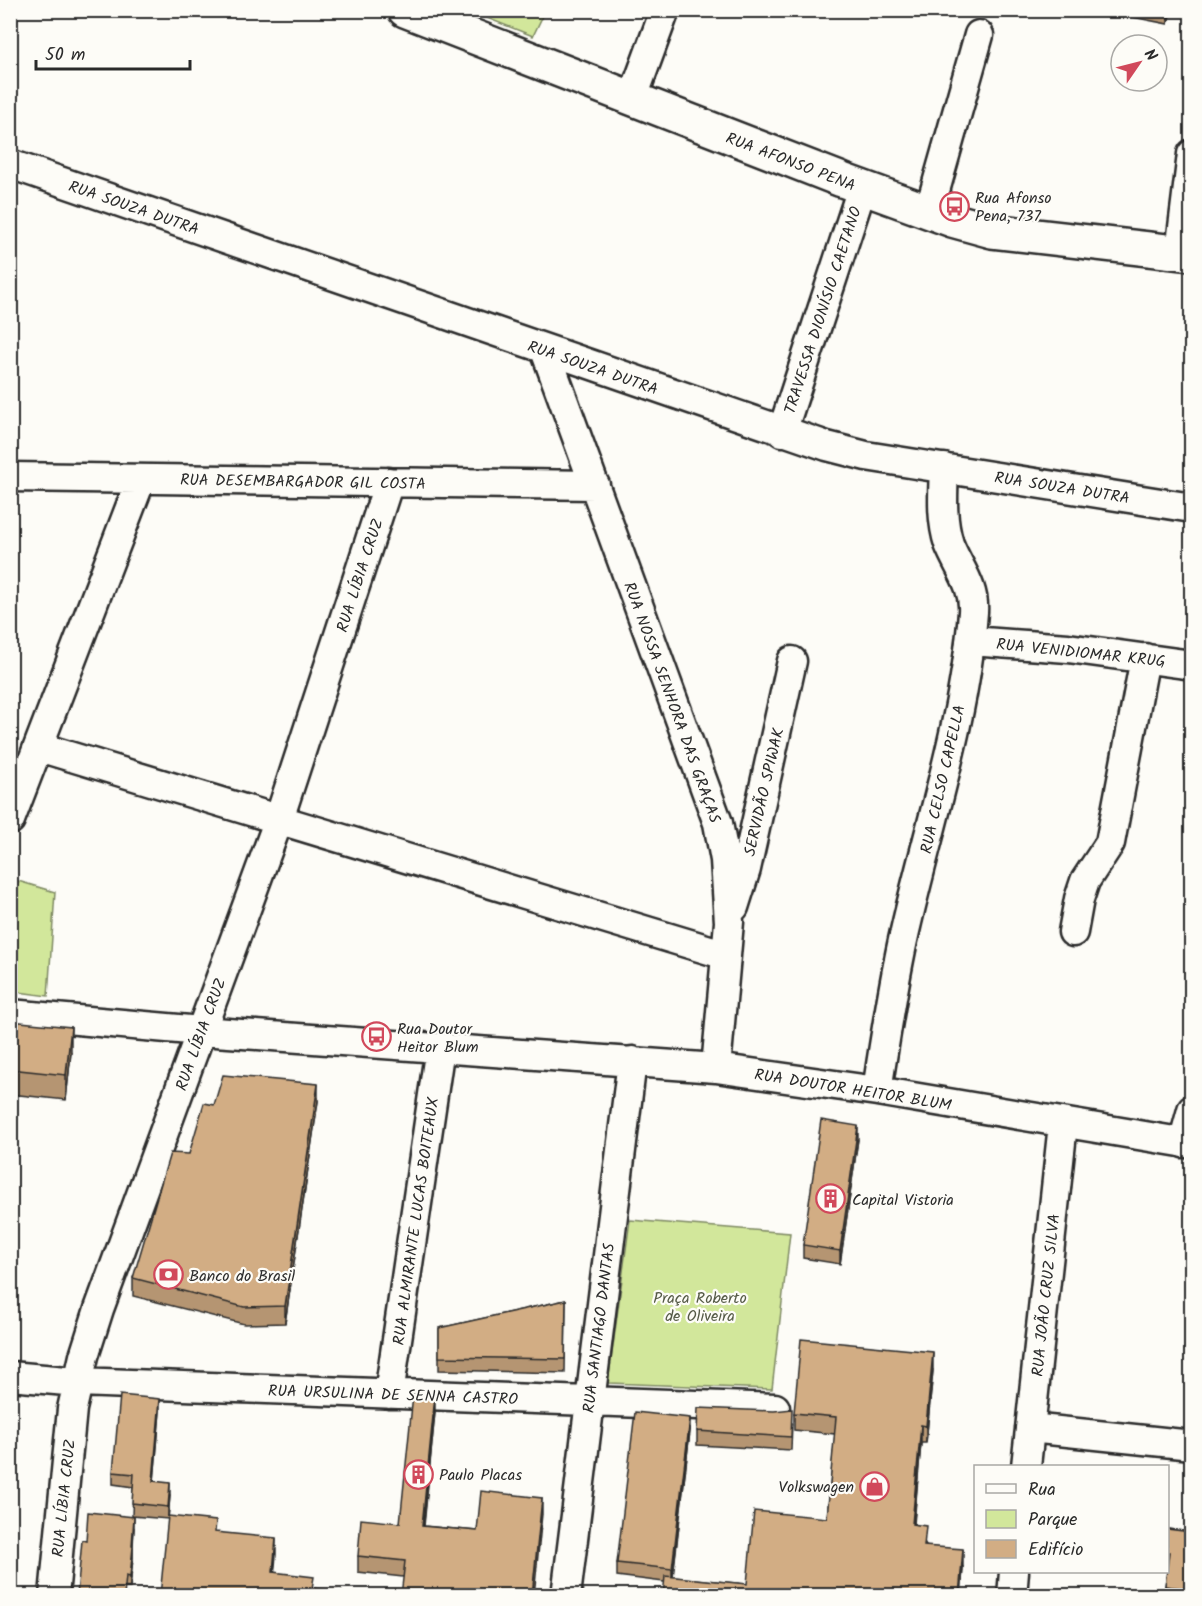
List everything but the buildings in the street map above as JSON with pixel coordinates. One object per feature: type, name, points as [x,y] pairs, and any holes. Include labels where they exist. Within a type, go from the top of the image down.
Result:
[{"type":"main road","name":"RUA AFONSO PENA","points":[[405,10],[632,100],[929,212],[992,231],[1186,253]]},
{"type":"street","points":[[632,100],[665,10]]},
{"type":"street","points":[[929,212],[979,35]]},
{"type":"street","points":[[1186,253],[1191,154]]},
{"type":"street","name":"RUA SOUZA DUTRA","points":[[10,164],[827,446],[866,456],[1191,508]]},
{"type":"street","name":"TRAVESSA DIONÍSIO CAETANO","points":[[782,432],[862,188]]},
{"type":"street","name":"RUA NOSSA SENHORA DAS GRAÇAS","points":[[545,350],[718,823],[725,860],[729,922],[717,1068]]},
{"type":"street","name":"RUA CELSO CAPELLA","points":[[877,1091],[904,933],[933,822],[959,706],[974,609],[966,576],[950,546],[944,526],[944,468]]},
{"type":"street","name":"RUA DESEMBARGADOR GIL COSTA","points":[[10,477],[595,485]]},
{"type":"street","points":[[10,820],[141,479]]},
{"type":"street","name":"RUA LÍBIA CRUZ","points":[[54,1596],[72,1409],[99,1309],[279,819],[389,483]]},
{"type":"street","name":"RUA VENIDIOMAR KRUG","points":[[970,641],[1068,648],[1191,665]]},
{"type":"street","points":[[1073,932],[1085,881],[1110,843],[1145,658]]},
{"type":"street","name":"SERVIDÃO SPIWAK","points":[[729,922],[744,879],[792,662]]},
{"type":"street","points":[[39,747],[726,955]]},
{"type":"street","name":"RUA DOUTOR HEITOR BLUM","points":[[10,1014],[201,1031],[717,1068],[877,1091],[1187,1143]]},
{"type":"street","name":"RUA ALMIRANTE LUCAS BOITEAUX","points":[[389,1394],[440,1047]]},
{"type":"street","name":"RUA SANTIAGO DANTAS","points":[[566,1596],[632,1061]]},
{"type":"street","points":[[1187,1143],[1191,1110]]},
{"type":"street","name":"RUA JOÃO CRUZ SILVA","points":[[1026,1465],[1064,1124]]},
{"type":"street","name":"RUA URSULINA DE SENNA CASTRO","points":[[10,1376],[78,1382],[775,1408]]},
{"type":"street","points":[[1030,1428],[1191,1445]]},
{"type":"street","points":[[1012,1596],[1014,1573]]},
{"type":"green space","points":[[545,10],[533,36],[469,11]]},
{"type":"green space","points":[[18,881],[55,892],[48,996],[11,991],[11,922]]},
{"type":"green space","name":"Praça Roberto de Oliveira","points":[[630,1220],[790,1233],[772,1389],[608,1383]]},
{"type":"place","name":"Rua Afonso Pena, 737","points":[[954,206]]},
{"type":"place","name":"Rua Doutor Heitor Blum","points":[[376,1037]]},
{"type":"place","name":"Capital Vistoria","points":[[831,1199]]},
{"type":"place","name":"Banco do Brasil","points":[[168,1275]]},
{"type":"place","name":"Paulo Placas","points":[[418,1474]]},
{"type":"place","name":"Volkswagen","points":[[875,1486]]}]
